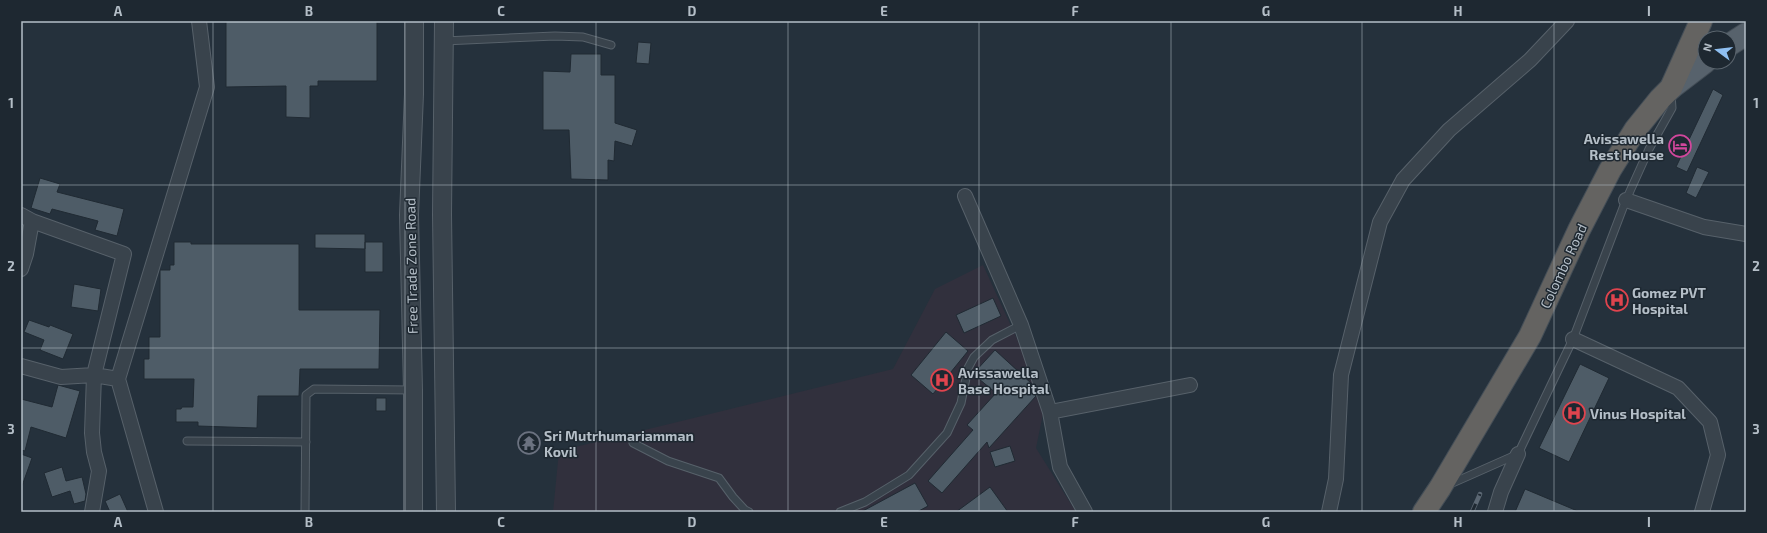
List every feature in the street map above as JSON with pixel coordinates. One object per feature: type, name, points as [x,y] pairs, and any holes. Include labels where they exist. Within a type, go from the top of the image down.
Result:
[{"type":"highway","name":"Colombo Road","points":[[1424,512],[1440,488],[1530,336],[1579,230],[1610,170],[1635,130],[1671,88],[1700,21]]},
{"type":"main road","points":[[1737,40],[1746,34]]},
{"type":"main road","points":[[1671,88],[1697,68]]},
{"type":"street","points":[[156,512],[118,379],[207,86],[199,21]]},
{"type":"street","name":"Free Trade Zone Road","points":[[413,512],[413,390],[409,215],[414,94],[414,21]]},
{"type":"street","points":[[444,21],[442,214],[446,512]]},
{"type":"street","points":[[1329,512],[1336,479],[1341,375],[1380,222],[1403,180],[1449,130],[1530,60],[1567,21]]},
{"type":"street","points":[[965,196],[1021,325],[1050,412],[1060,467],[1085,512]]},
{"type":"street","points":[[1626,200],[1704,227],[1746,234]]},
{"type":"street","points":[[21,269],[26,254],[27,218],[124,254],[94,375],[92,433],[94,452],[99,471],[92,512]]},
{"type":"street","points":[[1573,338],[1678,388],[1710,422],[1718,455],[1702,512]]},
{"type":"street","points":[[21,366],[61,376],[94,375],[118,379]]},
{"type":"street","points":[[1050,412],[1190,385]]},
{"type":"street","points":[[1495,512],[1501,492],[1518,454]]},
{"type":"lane","points":[[444,41],[555,36],[583,37],[611,45]]},
{"type":"lane","points":[[1440,488],[1518,454],[1573,338],[1626,200],[1649,149],[1672,108],[1671,88]]},
{"type":"lane","points":[[840,512],[866,502],[909,475],[947,433],[961,403],[968,368],[974,357],[992,340],[1021,325]]},
{"type":"lane","points":[[305,512],[306,395],[314,389],[413,390]]},
{"type":"lane","points":[[187,440],[306,442]]},
{"type":"lane","points":[[633,443],[668,461],[719,478],[745,510],[749,512]]},
{"type":"shaded area","name":"Avissawella Base Hospital","points":[[983,265],[1041,391],[1044,409],[1036,448],[1076,512],[553,512],[559,451],[893,369],[935,289]]},
{"type":"building","points":[[226,21],[377,21],[377,81],[318,81],[318,86],[310,86],[310,118],[286,117],[286,86],[226,87]]},
{"type":"building","points":[[638,42],[651,43],[649,64],[636,63]]},
{"type":"building","points":[[571,54],[601,54],[601,75],[615,75],[615,123],[637,130],[632,146],[615,141],[614,161],[608,160],[608,180],[571,179],[569,130],[543,130],[543,71],[570,72]]},
{"type":"building","points":[[1713,89],[1723,95],[1687,172],[1676,167]]},
{"type":"building","points":[[1697,167],[1709,172],[1696,198],[1686,193]]},
{"type":"building","points":[[40,178],[60,184],[57,192],[124,209],[117,236],[95,230],[98,221],[52,209],[50,214],[31,208]]},
{"type":"building","points":[[315,234],[365,234],[365,249],[315,248]]},
{"type":"building","points":[[174,242],[191,242],[191,244],[299,244],[299,310],[380,310],[379,369],[300,369],[299,396],[258,396],[257,428],[198,426],[198,422],[176,422],[176,409],[181,409],[182,407],[193,407],[194,379],[144,379],[144,359],[149,359],[149,337],[160,337],[160,270],[170,270],[170,265],[174,265]]},
{"type":"building","points":[[365,242],[383,242],[383,272],[365,272]]},
{"type":"building","points":[[74,284],[101,289],[98,311],[71,307]]},
{"type":"building","points":[[993,298],[1001,316],[964,333],[956,315]]},
{"type":"building","points":[[29,320],[49,327],[50,325],[73,334],[63,359],[40,350],[44,340],[24,332]]},
{"type":"building","points":[[946,332],[968,351],[933,394],[911,375]]},
{"type":"building","points":[[995,350],[1032,384],[1036,396],[989,448],[987,442],[942,493],[928,481],[973,430],[967,425],[996,393],[973,374]]},
{"type":"building","name":"Vinus Hospital","points":[[1580,364],[1609,378],[1569,462],[1539,448]]},
{"type":"building","points":[[58,385],[80,391],[66,438],[31,427],[25,451],[21,450],[21,399],[52,407]]},
{"type":"building","points":[[376,398],[386,398],[386,411],[376,411]]},
{"type":"building","points":[[1010,446],[1015,461],[995,467],[990,452]]},
{"type":"building","points":[[21,454],[32,458],[22,486],[21,486]]},
{"type":"building","points":[[62,467],[66,481],[82,477],[86,494],[85,501],[74,504],[70,491],[52,497],[44,473]]},
{"type":"building","points":[[915,483],[928,506],[917,512],[861,512]]},
{"type":"building","points":[[990,487],[1008,512],[956,512]]},
{"type":"building","points":[[1525,489],[1580,512],[1515,512]]},
{"type":"building","points":[[120,494],[128,512],[110,512],[105,501]]},
{"type":"railway","points":[[1472,512],[1480,494]]},
{"type":"place","name":"Avissawella Rest House","points":[[1680,146]]},
{"type":"place","name":"Gomez PVT Hospital","points":[[1617,300]]},
{"type":"place","name":"Avissawella Base Hospital","points":[[942,380]]},
{"type":"place","name":"Vinus Hospital","points":[[1574,413]]},
{"type":"place","name":"Sri Mutrhumariamman Kovil","points":[[529,443]]}]
